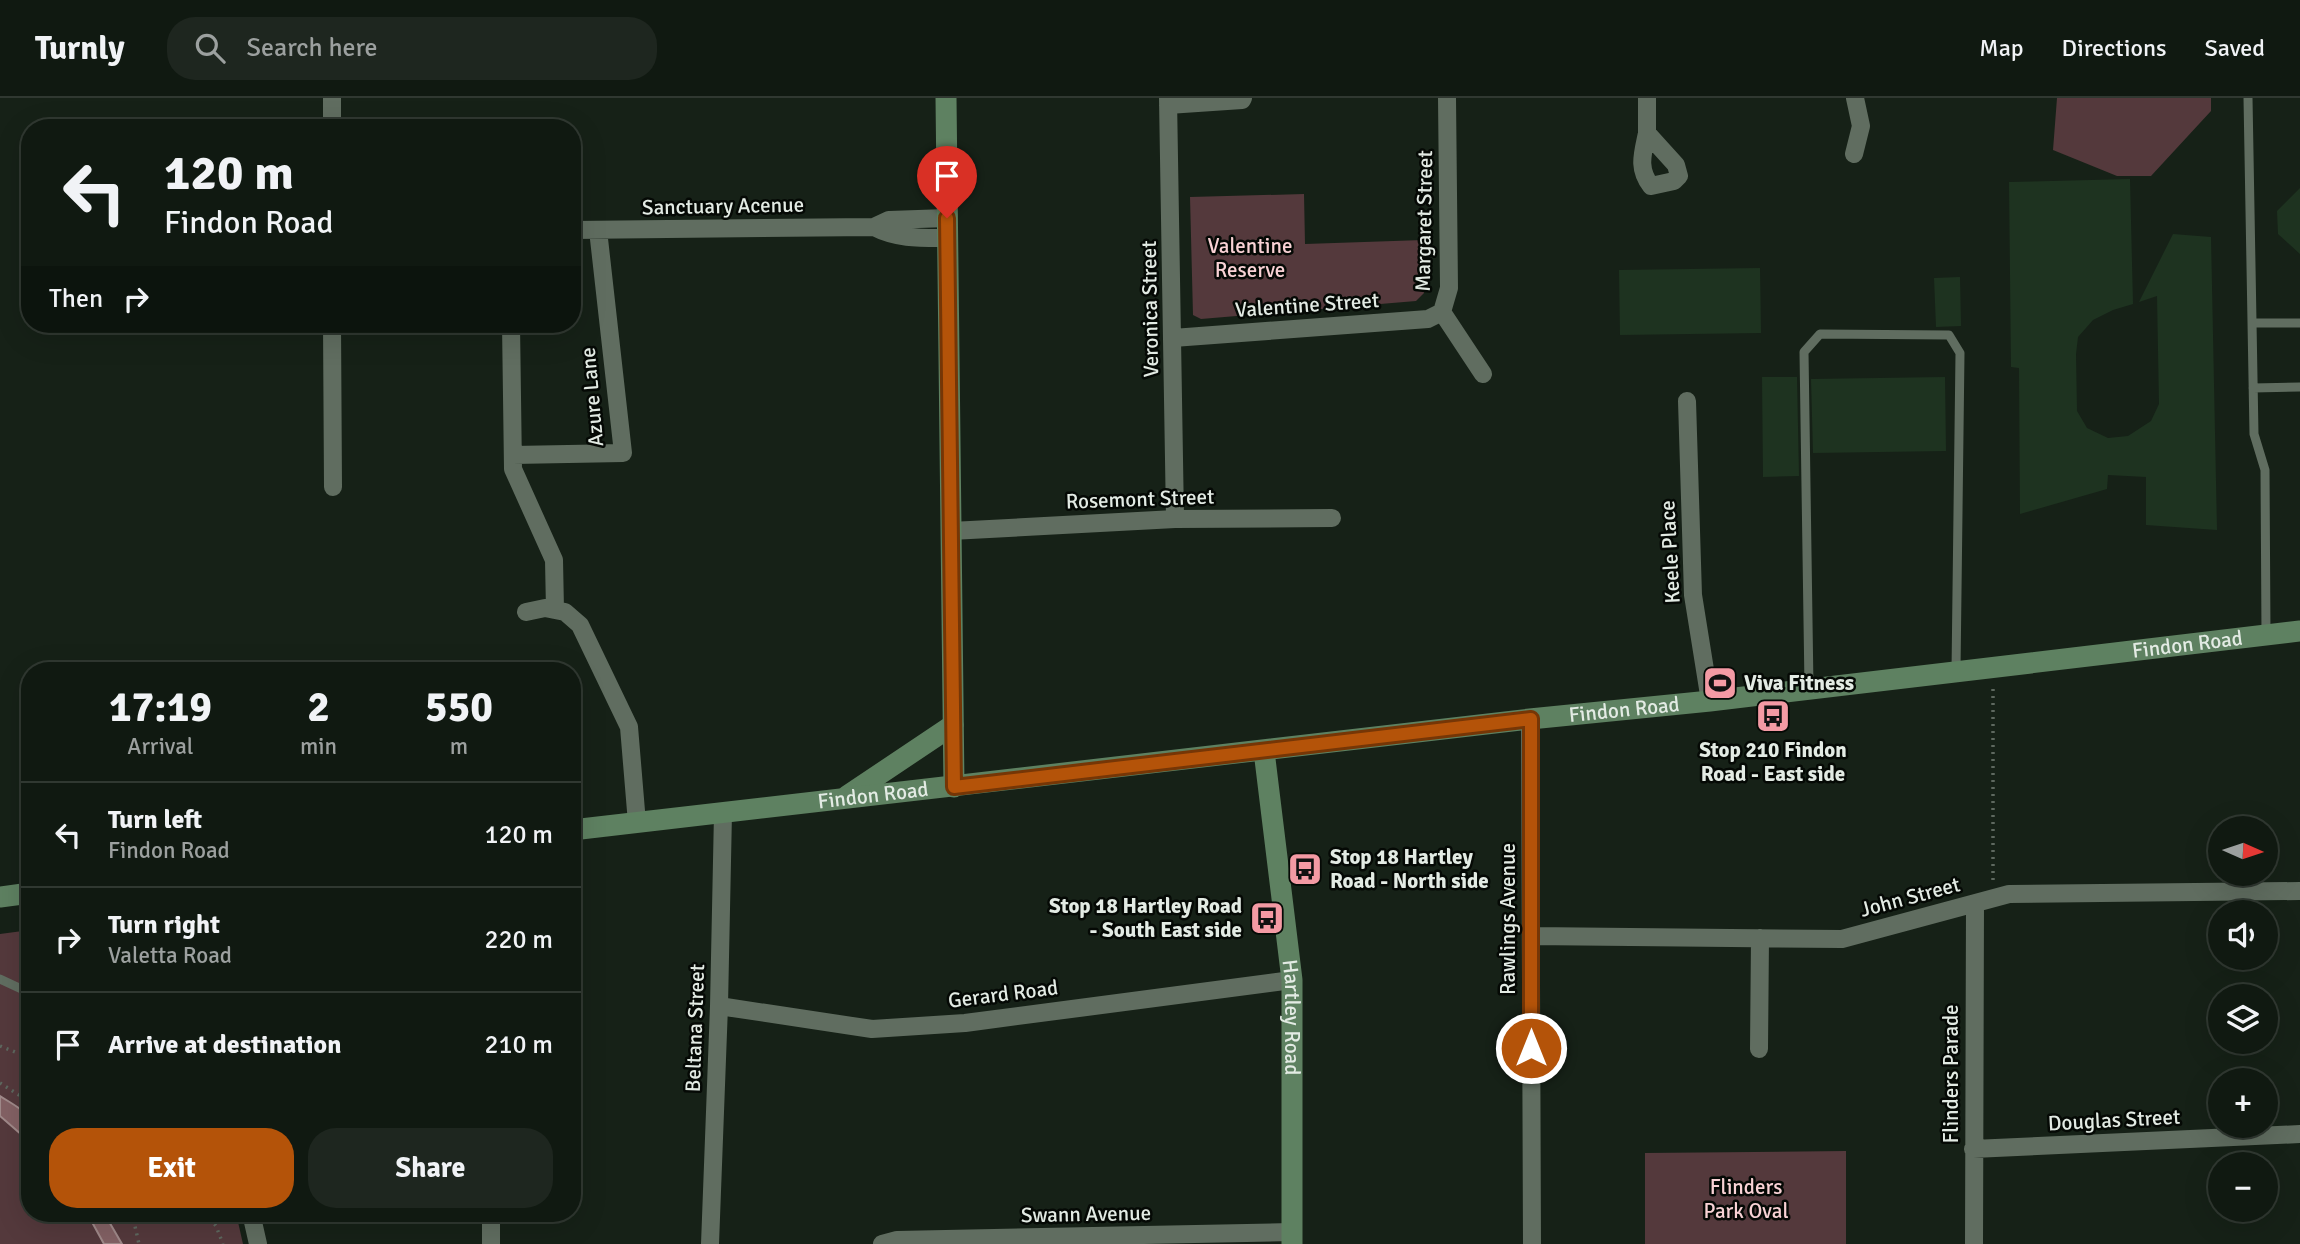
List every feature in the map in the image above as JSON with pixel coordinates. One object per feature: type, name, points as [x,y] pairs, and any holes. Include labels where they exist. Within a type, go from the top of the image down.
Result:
[{"type":"main road","points":[[946,98],[954,787]]},
{"type":"main road","name":"Findon Road","points":[[581,829],[2300,631]]},
{"type":"main road","points":[[842,799],[953,725]]},
{"type":"main road","name":"Hartley Road","points":[[1264,751],[1292,980],[1292,1238]]},
{"type":"main road","points":[[0,897],[21,894]]},
{"type":"street","points":[[332,98],[332,119]]},
{"type":"street","points":[[1168,101],[1227,102],[1244,98]]},
{"type":"street","name":"Margaret Street","points":[[1447,98],[1449,288],[1443,312],[1483,374]]},
{"type":"street","points":[[1647,98],[1647,133]]},
{"type":"street","points":[[1854,155],[1861,126],[1855,98]]},
{"type":"street","name":"Veronica Street","points":[[1168,101],[1175,519]]},
{"type":"street","name":"Sanctuary Acenue","points":[[581,230],[874,227],[888,234],[912,238],[947,228]]},
{"type":"street","name":"Azure Lane","points":[[513,455],[623,453],[598,230]]},
{"type":"street","name":"Valentine Street","points":[[1173,338],[1428,319],[1443,312]]},
{"type":"street","points":[[332,333],[333,487]]},
{"type":"street","points":[[511,333],[513,469],[554,560],[555,610]]},
{"type":"street","name":"Keele Place","points":[[1687,401],[1693,595],[1710,701]]},
{"type":"street","name":"Rosemont Street","points":[[951,531],[1175,519],[1332,518]]},
{"type":"street","points":[[526,612],[545,608],[565,612],[580,625],[629,727],[637,823]]},
{"type":"street","name":"Rawlings Avenue","points":[[1531,719],[1532,1244]]},
{"type":"street","name":"Beltana Street","points":[[709,1244],[719,1006],[723,813]]},
{"type":"street","name":"John Street","points":[[1531,936],[1842,939],[2009,894],[2300,891]]},
{"type":"street","name":"Flinders Parade","points":[[1974,1244],[1975,904]]},
{"type":"street","points":[[1759,1049],[1760,938]]},
{"type":"street","name":"Gerard Road","points":[[719,1006],[872,1029],[965,1023],[1292,980]]},
{"type":"street","name":"Douglas Street","points":[[1973,1149],[2300,1134]]},
{"type":"street","points":[[253,1222],[258,1244]]},
{"type":"street","points":[[491,1222],[491,1244]]},
{"type":"street","name":"Swann Avenue","points":[[882,1244],[897,1240],[1292,1238]]},
{"type":"lane","points":[[2248,98],[2254,434],[2265,470],[2266,634]]},
{"type":"lane","points":[[2252,323],[2300,323]]},
{"type":"lane","points":[[1809,689],[1804,352],[1820,334],[1949,335],[1960,354],[1956,671]]},
{"type":"lane","points":[[2253,388],[2300,387]]},
{"type":"lane","points":[[0,979],[21,989]]},
{"type":"path","points":[[1993,882],[1994,666]]},
{"type":"path","points":[[0,1046],[21,1054]]},
{"type":"path","points":[[0,1083],[21,1094]]},
{"type":"path","points":[[134,1222],[139,1244]]},
{"type":"path","points":[[213,1222],[223,1244]]},
{"type":"green space","points":[[2057,98],[2211,98],[2211,111],[2151,176],[2117,176],[2053,150]]},
{"type":"green space","name":"Valentine Reserve","points":[[1304,194],[1305,244],[1423,240],[1424,293],[1416,301],[1201,319],[1193,315],[1190,197]]},
{"type":"green space","points":[[21,931],[21,1222],[238,1222],[243,1244],[0,1244],[0,934]]},
{"type":"green space","name":"Flinders Park Oval","points":[[1846,1151],[1846,1244],[1645,1244],[1645,1153]]},
{"type":"shaded area","points":[[0,1096],[21,1111],[21,1134],[0,1116]]},
{"type":"shaded area","points":[[92,1222],[109,1222],[122,1244],[104,1244]]},
{"type":"building","points":[[2130,179],[2133,304],[2093,320],[2078,337],[2077,411],[2087,428],[2108,438],[2128,436],[2151,421],[2159,404],[2157,296],[2139,302],[2173,234],[2211,237],[2217,530],[2146,525],[2146,477],[2108,475],[2107,489],[2020,514],[2019,368],[2011,367],[2009,182]]},
{"type":"building","points":[[2300,188],[2300,254],[2278,234],[2277,211]]},
{"type":"building","points":[[1760,268],[1761,333],[1620,335],[1619,270]]},
{"type":"building","points":[[1960,277],[1961,326],[1936,327],[1934,278]]},
{"type":"building","points":[[1762,377],[1797,377],[1799,476],[1763,477]]},
{"type":"building","points":[[1945,377],[1946,451],[1813,453],[1811,379]]},
{"type":"place","name":"Viva Fitness","points":[[1720,683]]},
{"type":"place","name":"Stop 210 Findon Road - East side","points":[[1773,716]]},
{"type":"place","name":"Stop 18 Hartley Road - North side","points":[[1305,869]]},
{"type":"place","name":"Stop 18 Hartley Road - South East side","points":[[1267,918]]},
{"type":"route","points":[[947,218],[954,787],[1531,719],[1531,1048]]}]
